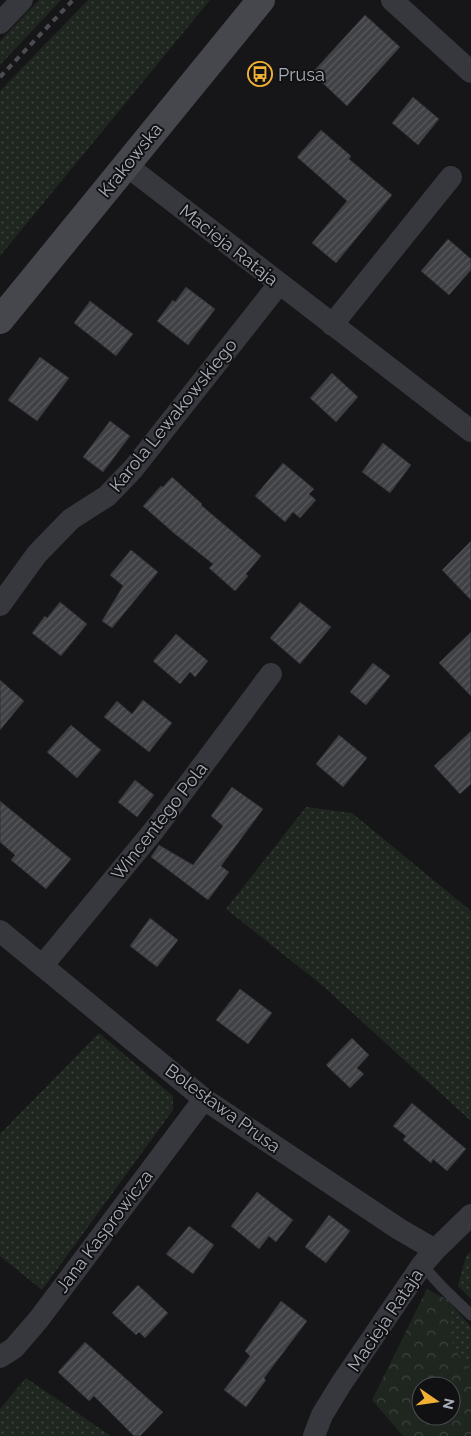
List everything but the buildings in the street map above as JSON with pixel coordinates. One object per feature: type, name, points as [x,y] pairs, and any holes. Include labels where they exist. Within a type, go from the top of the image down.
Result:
[{"type":"main road","name":"Krakowska","points":[[0,320],[261,0]]},
{"type":"street","points":[[0,23],[22,0]]},
{"type":"street","points":[[392,0],[471,72]]},
{"type":"street","name":"Macieja Rataja","points":[[126,165],[471,431]]},
{"type":"street","points":[[332,325],[451,177]]},
{"type":"street","name":"Karola Lewakowskiego","points":[[0,605],[37,554],[71,519],[107,496],[133,469],[279,284]]},
{"type":"street","name":"Wincentego Pola","points":[[43,965],[155,829],[271,674]]},
{"type":"street","name":"Bolesława Prusa","points":[[0,931],[204,1099],[399,1229],[428,1257]]},
{"type":"street","name":"Jana Kasprowicza","points":[[0,1357],[14,1348],[39,1319],[204,1099]]},
{"type":"street","name":"Macieja Rataja","points":[[314,1436],[322,1415],[341,1384],[428,1257],[471,1215]]},
{"type":"lane","points":[[428,1257],[443,1288],[471,1315]]},
{"type":"green space","points":[[39,0],[61,0],[0,65],[0,41]]},
{"type":"green space","points":[[88,0],[210,0],[0,256],[0,91]]},
{"type":"green space","points":[[306,807],[352,813],[471,911],[471,1121],[323,986],[226,909]]},
{"type":"green space","points":[[99,1033],[173,1096],[173,1110],[42,1290],[0,1256],[0,1134]]},
{"type":"green space","points":[[471,1251],[471,1299],[458,1286],[466,1256]]},
{"type":"green space","points":[[427,1289],[448,1300],[453,1347],[471,1373],[471,1436],[403,1436],[372,1400]]},
{"type":"green space","points":[[448,1300],[471,1327],[471,1373],[452,1347]]},
{"type":"green space","points":[[26,1378],[111,1436],[0,1436],[0,1409]]},
{"type":"railway","points":[[0,77],[73,0]]},
{"type":"place","name":"Prusa","points":[[260,74]]}]
